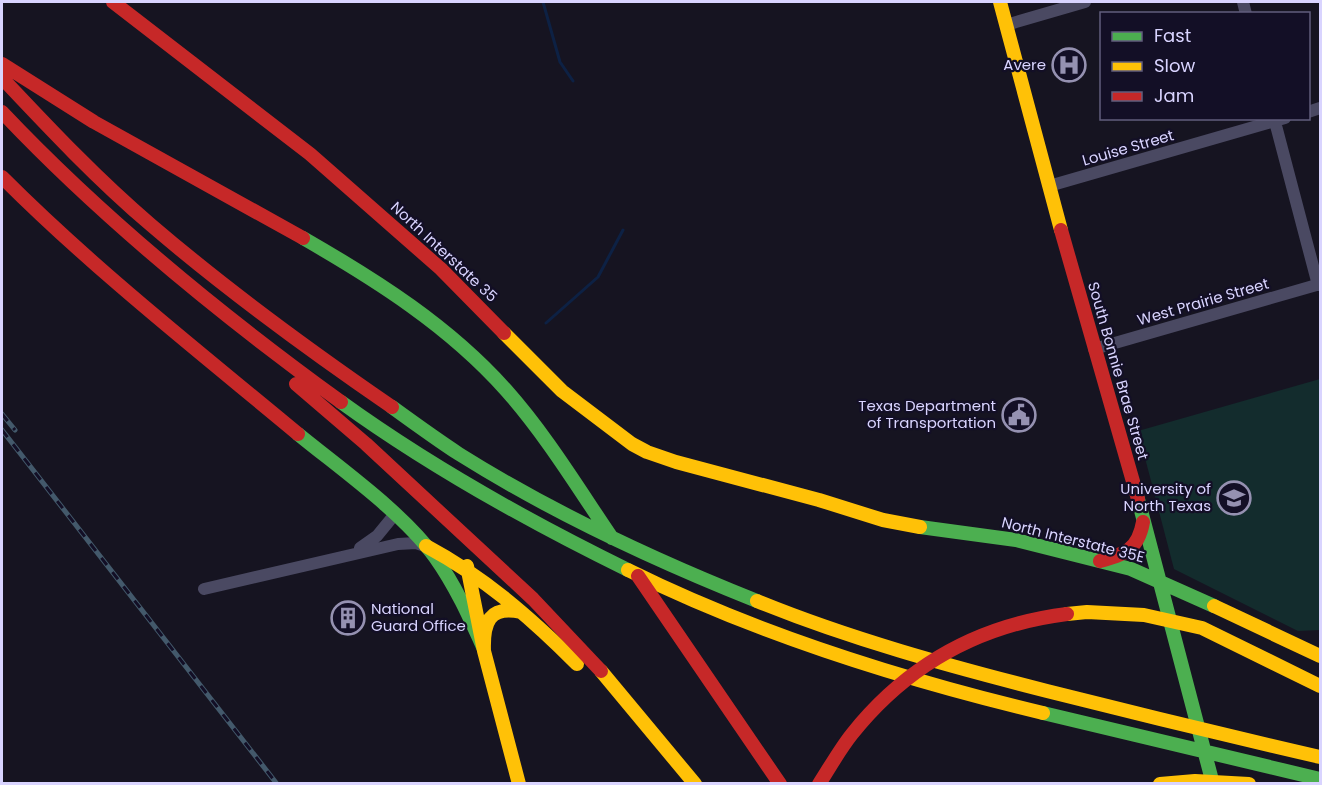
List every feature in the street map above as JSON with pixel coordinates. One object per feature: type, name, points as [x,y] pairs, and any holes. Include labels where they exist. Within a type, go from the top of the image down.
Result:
[{"type":"main road","name":"North Interstate 35","points":[[113,2],[310,154],[441,269],[562,392],[609,428],[632,444],[664,458],[770,488]]},
{"type":"main road","name":"South Bonnie Brae Street","points":[[1000,2],[1094,349],[1144,519],[1214,783]]},
{"type":"main road","points":[[2,64],[55,99],[352,265],[421,313],[488,371],[536,426],[780,783]]},
{"type":"main road","points":[[2,78],[85,163],[151,225],[300,344],[404,417],[500,479],[558,511],[671,567],[778,610],[846,634],[969,671],[1320,757]]},
{"type":"main road","points":[[2,112],[116,222],[213,305],[306,377],[477,490],[564,538],[655,583],[709,606],[845,656],[1033,711],[1320,779]]},
{"type":"main road","points":[[2,177],[54,229],[100,270],[395,514],[435,557],[456,592],[484,651]]},
{"type":"main road","points":[[213,305],[299,387],[366,444],[533,599],[618,690],[695,783]]},
{"type":"main road","name":"North Interstate 35E","points":[[770,488],[819,500],[883,520],[935,530],[1016,540],[1131,569],[1320,656]]},
{"type":"main road","points":[[395,514],[402,515],[456,554],[469,570],[484,651],[519,783]]},
{"type":"main road","points":[[1098,562],[1132,550],[1139,540],[1144,519]]},
{"type":"main road","points":[[426,546],[469,570],[521,612],[597,685],[687,783]]},
{"type":"main road","points":[[484,651],[484,626],[490,617],[502,610],[521,612]]},
{"type":"main road","points":[[819,783],[832,758],[851,732],[882,699],[914,671],[956,645],[1003,625],[1032,618],[1112,610],[1150,615],[1204,629],[1320,686]]},
{"type":"main road","points":[[1160,783],[1195,781],[1249,783]]},
{"type":"street","points":[[1006,25],[1085,2]]},
{"type":"street","points":[[1278,120],[1319,285]]},
{"type":"street","name":"Louise Street","points":[[1049,186],[1278,120]]},
{"type":"street","name":"West Prairie Street","points":[[1094,349],[1319,285]]},
{"type":"street","points":[[348,554],[371,541],[395,514]]},
{"type":"street","points":[[204,589],[348,554],[407,543],[426,546]]},
{"type":"green space","name":"University of North Texas","points":[[1320,379],[1320,630],[1298,631],[1174,569],[1138,431]]},
{"type":"waterway","points":[[543,2],[560,62],[573,81]]},
{"type":"waterway","points":[[546,323],[598,277],[623,230]]},
{"type":"railway","points":[[2,414],[15,430]]},
{"type":"railway","points":[[2,430],[277,784]]},
{"type":"traffic: fast","points":[[303,238],[358,270],[410,306],[436,325],[484,367],[535,425],[612,538]]},
{"type":"traffic: fast","points":[[341,402],[445,471],[628,570]]},
{"type":"traffic: fast","points":[[392,407],[459,454],[567,516],[642,552],[757,601]]},
{"type":"traffic: fast","points":[[298,434],[371,492],[421,540],[449,579],[483,647]]},
{"type":"traffic: fast","points":[[1138,499],[1213,784]]},
{"type":"traffic: fast","points":[[920,527],[1016,540],[1131,569],[1214,606]]},
{"type":"traffic: fast","points":[[1043,713],[1320,779]]},
{"type":"traffic: slow","points":[[1000,2],[1061,230]]},
{"type":"traffic: slow","points":[[504,333],[562,391],[632,444],[647,452],[883,520],[920,527]]},
{"type":"traffic: slow","points":[[426,546],[468,571],[506,599],[577,664]]},
{"type":"traffic: slow","points":[[467,566],[484,651],[519,784]]},
{"type":"traffic: slow","points":[[628,570],[727,614],[831,653],[938,686],[1043,713]]},
{"type":"traffic: slow","points":[[757,601],[864,640],[973,672],[1320,757]]},
{"type":"traffic: slow","points":[[1214,606],[1320,656]]},
{"type":"traffic: slow","points":[[484,651],[485,632],[490,618],[502,611],[521,612]]},
{"type":"traffic: slow","points":[[1067,614],[1087,612],[1144,615],[1202,628],[1320,686]]},
{"type":"traffic: slow","points":[[601,671],[695,784]]},
{"type":"traffic: slow","points":[[1160,784],[1195,781],[1249,784]]},
{"type":"traffic: jam","points":[[113,2],[310,154],[441,269],[504,333]]},
{"type":"traffic: jam","points":[[2,64],[94,122],[303,238]]},
{"type":"traffic: jam","points":[[2,78],[93,172],[151,225],[269,319],[392,407]]},
{"type":"traffic: jam","points":[[2,112],[81,191],[165,265],[341,402]]},
{"type":"traffic: jam","points":[[2,177],[73,245],[298,434]]},
{"type":"traffic: jam","points":[[1061,230],[1138,499]]},
{"type":"traffic: jam","points":[[296,384],[366,444],[533,599],[601,671]]},
{"type":"traffic: jam","points":[[1100,561],[1117,556],[1134,545],[1143,522]]},
{"type":"traffic: jam","points":[[638,576],[780,784]]},
{"type":"traffic: jam","points":[[819,784],[839,752],[874,709],[921,668],[975,638],[1035,619],[1067,614]]},
{"type":"place","name":"Avere","points":[[1069,65]]},
{"type":"place","name":"Texas Department of Transportation","points":[[1019,415]]},
{"type":"place","name":"University of North Texas","points":[[1234,498]]},
{"type":"place","name":"National Guard Office","points":[[348,618]]}]
